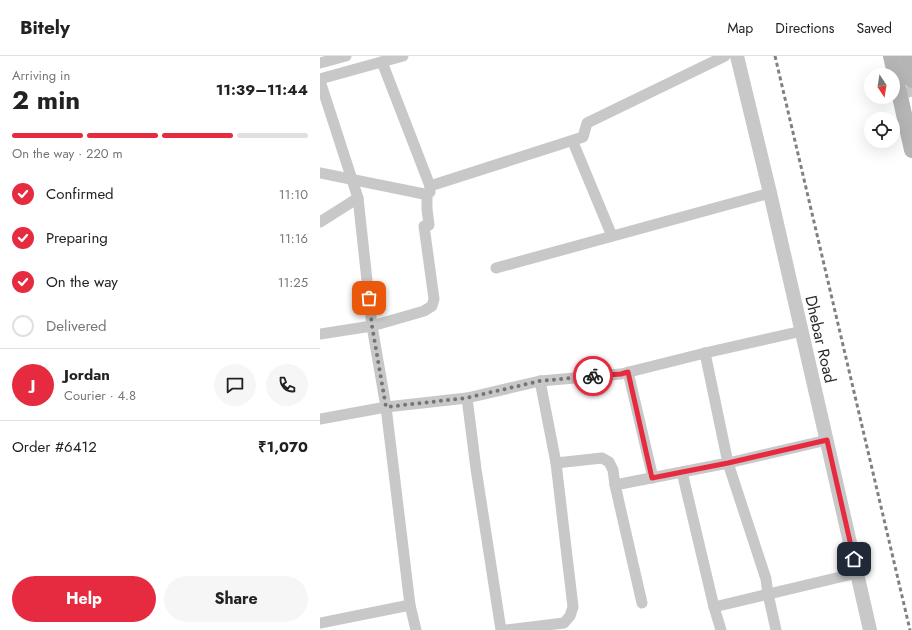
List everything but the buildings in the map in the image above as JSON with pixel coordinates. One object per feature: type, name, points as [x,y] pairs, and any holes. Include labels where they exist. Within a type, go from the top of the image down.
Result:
[{"type":"main road","points":[[891,56],[906,92],[912,150]]},
{"type":"main road","points":[[906,56],[912,80]]},
{"type":"street","points":[[320,63],[332,58],[346,56]]},
{"type":"street","points":[[402,56],[336,74],[320,80],[358,198],[372,326],[386,407],[410,606],[416,630]]},
{"type":"street","points":[[320,173],[424,194],[429,190],[583,137],[587,123],[725,56]]},
{"type":"street","name":"Dhebar Road","points":[[737,56],[802,331],[870,630]]},
{"type":"street","points":[[332,58],[336,74]]},
{"type":"street","points":[[320,334],[372,326],[424,311],[432,306],[434,300],[427,225],[429,190],[382,62]]},
{"type":"street","points":[[575,147],[612,236]]},
{"type":"street","points":[[496,268],[770,193]]},
{"type":"street","points":[[320,222],[358,198]]},
{"type":"street","points":[[320,419],[386,407],[466,398],[540,381],[621,374],[802,331]]},
{"type":"street","points":[[705,353],[728,463],[766,579],[776,630]]},
{"type":"street","points":[[628,372],[652,478]]},
{"type":"street","points":[[506,630],[564,623],[570,616],[572,607],[556,463],[540,381]]},
{"type":"street","points":[[466,398],[501,630]]},
{"type":"street","points":[[615,485],[728,463],[827,440]]},
{"type":"street","points":[[556,463],[602,458],[609,462],[613,470],[615,485],[642,603]]},
{"type":"street","points":[[682,472],[714,607],[721,630]]},
{"type":"street","points":[[714,607],[857,574]]},
{"type":"street","points":[[320,623],[410,606]]},
{"type":"street","points":[[344,618],[346,630]]},
{"type":"railway","points":[[775,56],[910,630]]},
{"type":"way so far","points":[[369,298],[372,326],[386,407],[466,398],[540,381],[593,376]]},
{"type":"route","points":[[593,376],[628,372],[652,478],[728,463],[827,440],[854,559]]}]
